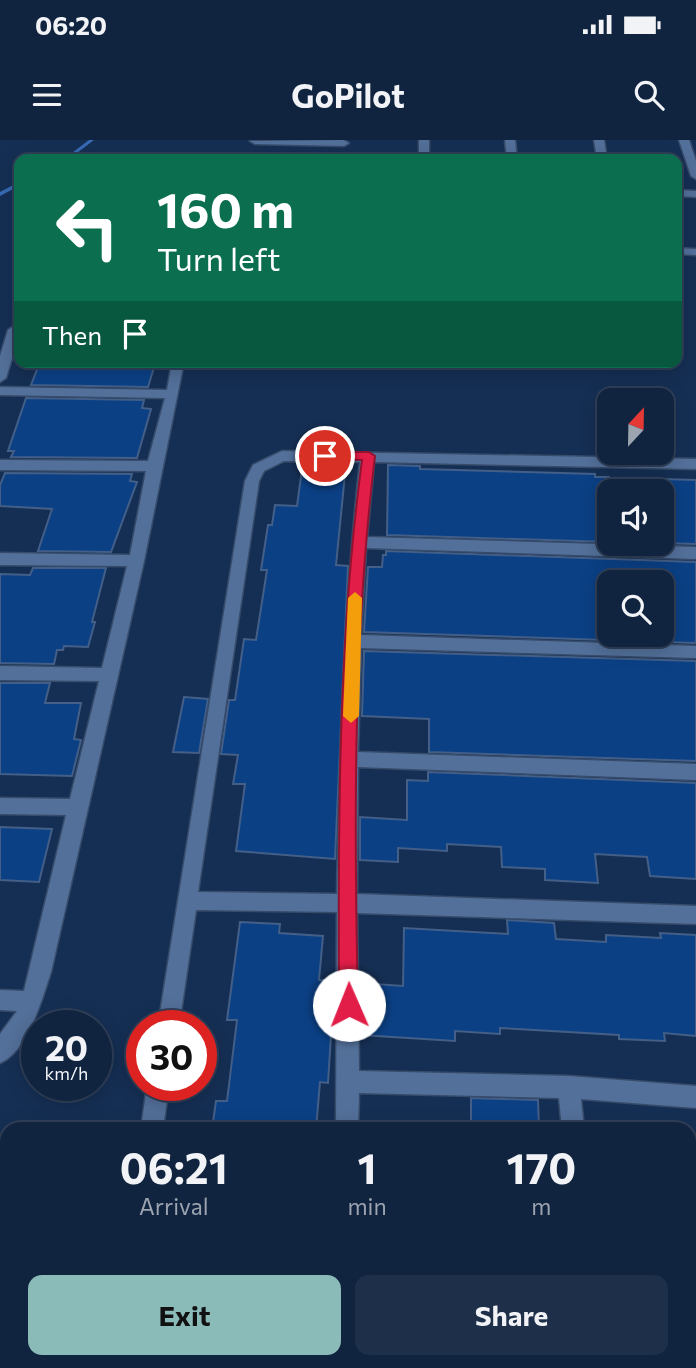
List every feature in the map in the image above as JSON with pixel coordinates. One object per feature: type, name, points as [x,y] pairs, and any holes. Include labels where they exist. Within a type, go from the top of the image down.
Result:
[{"type":"street","points":[[684,140],[696,176]]},
{"type":"street","points":[[254,144],[343,145]]},
{"type":"street","points":[[0,378],[14,330]]},
{"type":"street","points":[[0,1052],[14,1036],[41,972],[76,807],[136,561],[154,466],[177,368]]},
{"type":"street","points":[[0,391],[173,394]]},
{"type":"street","points":[[170,1010],[253,475],[265,463],[282,456],[696,464]]},
{"type":"street","points":[[347,1122],[350,1082],[347,903],[353,641],[358,542],[369,456]]},
{"type":"street","points":[[0,465],[154,466]]},
{"type":"street","points":[[358,542],[696,554]]},
{"type":"street","points":[[0,559],[136,561]]},
{"type":"street","points":[[353,641],[696,652]]},
{"type":"street","points":[[0,673],[110,675]]},
{"type":"street","points":[[350,759],[696,772]]},
{"type":"street","points":[[0,806],[76,807]]},
{"type":"street","points":[[187,901],[347,903],[696,915]]},
{"type":"street","points":[[0,1000],[31,1001]]},
{"type":"street","points":[[350,1082],[569,1087],[696,1097]]},
{"type":"street","points":[[569,1087],[572,1122]]},
{"type":"street","points":[[153,1122],[156,1101]]},
{"type":"building","points":[[38,368],[154,368],[148,387],[31,385]]},
{"type":"building","points":[[26,398],[144,400],[142,408],[151,409],[137,458],[11,457],[14,451],[8,451]]},
{"type":"building","points":[[318,464],[346,464],[336,565],[348,566],[335,859],[236,851],[245,784],[233,784],[238,755],[221,754],[229,700],[235,700],[244,639],[256,640],[267,570],[261,570],[268,525],[272,525],[275,505],[297,506],[302,469],[318,470]]},
{"type":"building","points":[[388,465],[420,466],[420,469],[595,474],[595,477],[609,477],[597,479],[597,542],[387,535]]},
{"type":"building","points":[[5,473],[132,474],[130,481],[137,482],[111,552],[38,551],[52,509],[0,506],[0,485]]},
{"type":"building","points":[[674,479],[696,480],[696,544],[674,543]]},
{"type":"building","points":[[386,551],[696,562],[696,643],[674,642],[674,570],[597,570],[597,640],[364,632],[368,567],[382,567],[383,555],[386,555]]},
{"type":"building","points":[[33,568],[106,568],[88,647],[64,646],[63,650],[57,650],[54,664],[0,663],[0,574],[30,575]]},
{"type":"building","points":[[364,651],[696,661],[696,761],[429,752],[429,719],[362,716]]},
{"type":"building","points":[[0,683],[50,683],[45,703],[81,703],[74,739],[81,740],[72,776],[0,774]]},
{"type":"building","points":[[184,697],[208,699],[199,753],[173,752]]},
{"type":"building","points":[[428,772],[696,783],[696,879],[650,876],[647,857],[595,854],[598,883],[545,880],[545,869],[502,867],[501,847],[447,844],[447,851],[398,848],[398,862],[360,860],[360,817],[407,820],[407,780],[428,781]]},
{"type":"building","points":[[0,827],[52,829],[39,882],[0,880]]},
{"type":"building","points":[[507,920],[554,923],[556,939],[606,942],[606,935],[661,938],[660,933],[696,935],[696,1036],[664,1033],[665,1041],[619,1039],[619,1035],[500,1028],[500,1034],[455,1031],[455,1041],[361,1035],[361,983],[403,986],[404,928],[508,934]]},
{"type":"building","points":[[240,922],[280,924],[279,933],[323,936],[319,980],[334,981],[334,1035],[331,1035],[328,1083],[320,1082],[317,1122],[213,1122],[216,1101],[227,1101],[237,1020],[227,1020]]},
{"type":"building","points":[[471,1098],[538,1100],[539,1122],[471,1122]]},
{"type":"waterway","points":[[73,154],[92,140]]},
{"type":"waterway","points":[[0,194],[14,187]]},
{"type":"slow traffic","points":[[351,716],[355,598]]},
{"type":"route","points":[[325,456],[369,456],[358,542],[353,641],[347,903],[349,1005]]}]
